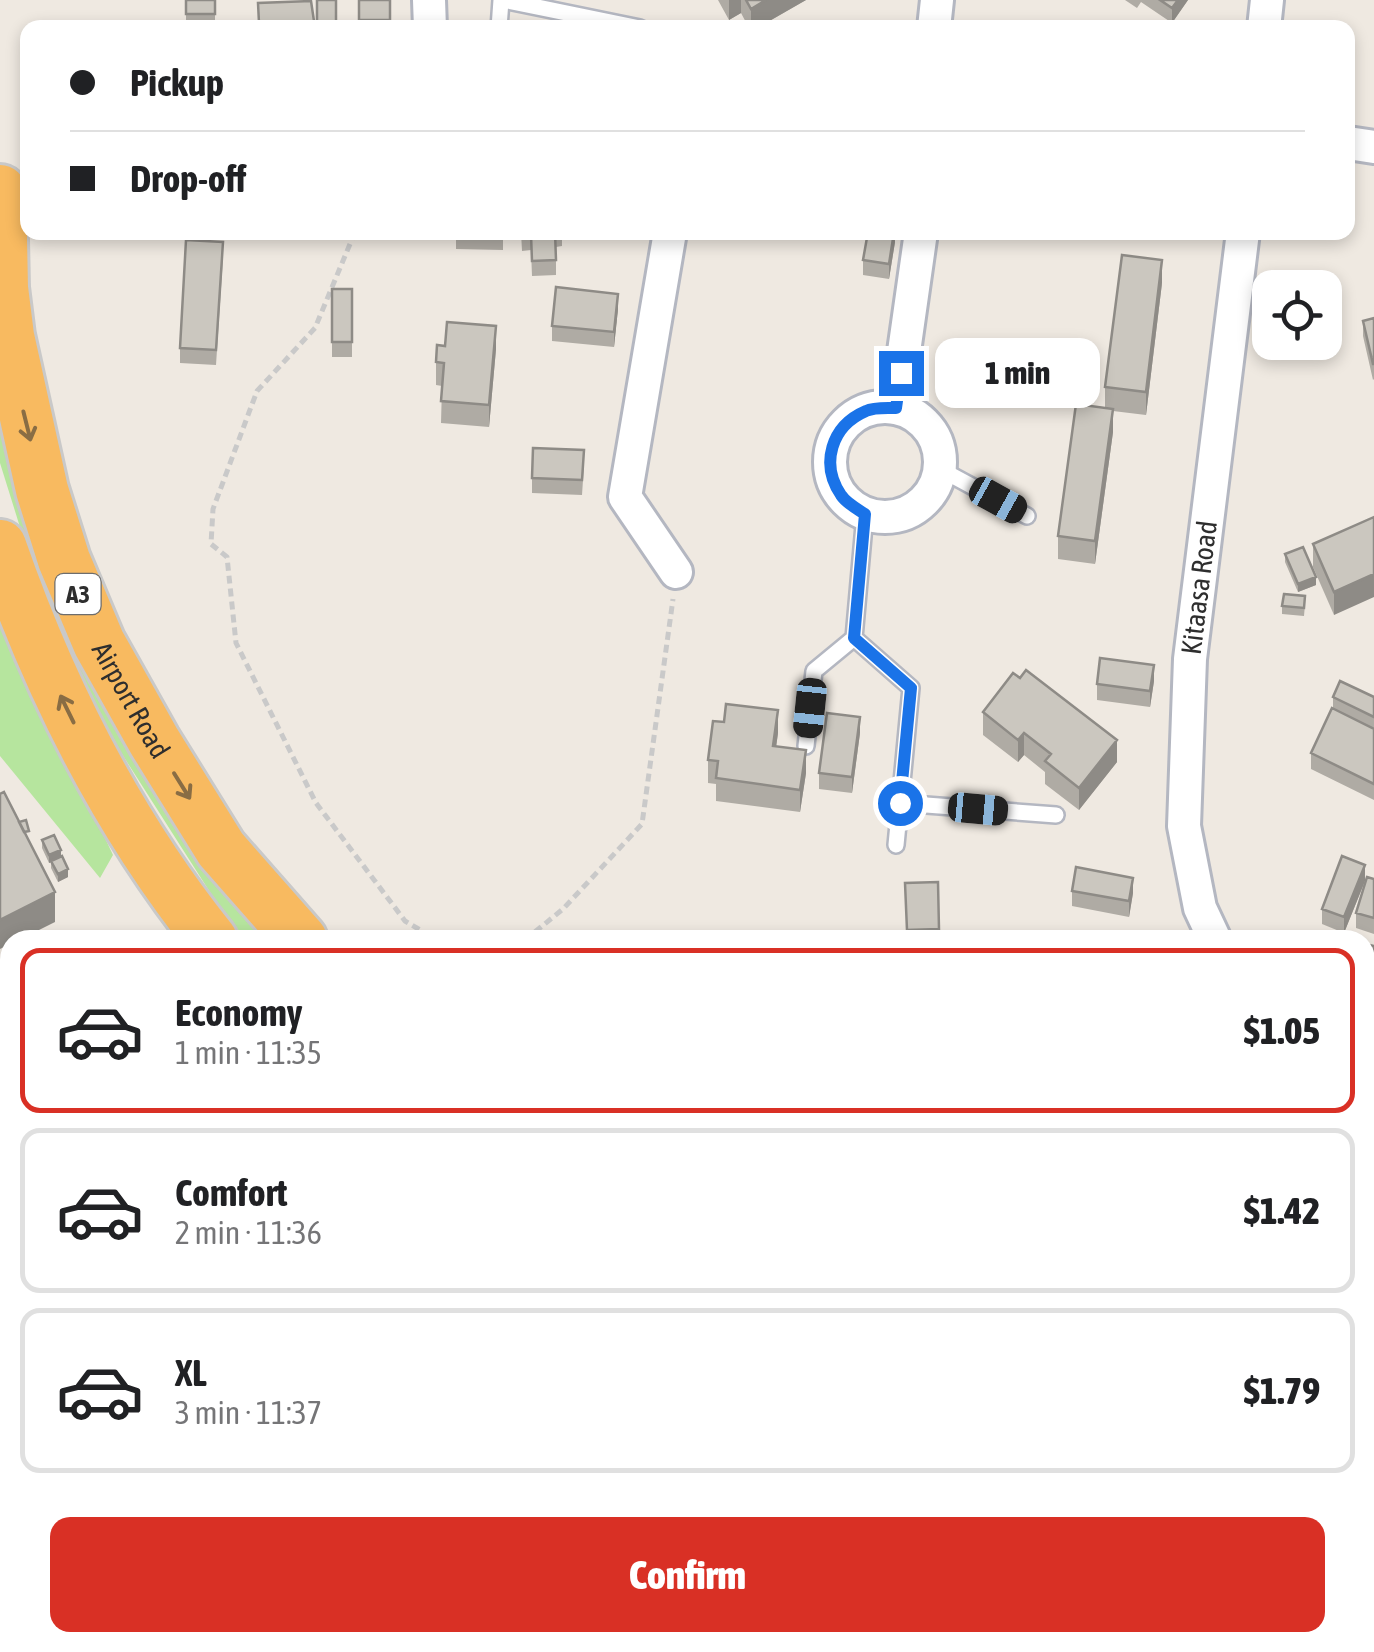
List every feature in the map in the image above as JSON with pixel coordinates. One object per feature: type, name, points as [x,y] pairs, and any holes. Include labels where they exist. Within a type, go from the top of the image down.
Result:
[{"type":"highway","name":"Airport Road","points":[[0,191],[2,288],[8,336],[42,490],[64,560],[99,643],[154,740],[221,849],[291,930]]},
{"type":"highway","name":"A3","points":[[0,546],[61,699],[86,748],[151,856],[204,930]]},
{"type":"street","points":[[669,240],[625,497],[676,572]]},
{"type":"street","points":[[896,408],[919,240]]},
{"type":"street","name":"Kitaasa Road","points":[[1210,930],[1200,908],[1184,826],[1190,659],[1243,240]]},
{"type":"street","points":[[896,408],[921,420],[937,442],[940,469],[932,493],[914,510],[890,518],[865,514],[842,499],[830,474],[831,446],[845,423],[869,409],[896,408]]},
{"type":"lane","points":[[502,0],[601,20]]},
{"type":"lane","points":[[940,469],[1026,516]]},
{"type":"lane","points":[[806,746],[814,671],[854,638],[865,514]]},
{"type":"lane","points":[[854,638],[911,688],[896,845]]},
{"type":"lane","points":[[900,803],[1056,815]]},
{"type":"path","points":[[352,240],[315,328],[257,392],[213,510],[212,544],[227,557],[236,643],[316,804],[405,922],[419,930]]},
{"type":"path","points":[[537,930],[563,909],[642,824],[676,572]]},
{"type":"green space","points":[[0,392],[199,851],[258,930],[238,930],[222,911],[83,693],[34,572],[0,463]]},
{"type":"green space","points":[[0,615],[113,855],[100,878],[0,756]]},
{"type":"building","points":[[186,0],[215,0],[215,14],[186,14]]},
{"type":"building","points":[[317,0],[336,0],[336,20],[317,20]]},
{"type":"building","points":[[359,0],[390,0],[390,20],[359,20]]},
{"type":"building","points":[[746,0],[766,0],[751,9]]},
{"type":"building","points":[[1160,0],[1178,0],[1172,8]]},
{"type":"building","points":[[311,1],[314,20],[259,20],[258,3]]},
{"type":"building","points":[[186,240],[223,242],[216,350],[180,348]]},
{"type":"building","points":[[531,240],[555,240],[556,260],[532,261]]},
{"type":"building","points":[[867,240],[893,240],[889,264],[863,260]]},
{"type":"building","points":[[1122,255],[1162,260],[1146,392],[1105,387]]},
{"type":"building","points":[[556,287],[618,294],[614,332],[552,326]]},
{"type":"building","points":[[332,289],[352,289],[352,342],[332,342]]},
{"type":"building","points":[[1374,318],[1374,364],[1373,364],[1363,321]]},
{"type":"building","points":[[447,322],[496,326],[489,405],[441,401],[444,363],[436,362],[437,345],[445,346]]},
{"type":"building","points":[[1076,404],[1113,409],[1095,541],[1058,536]]},
{"type":"building","points":[[533,448],[584,450],[582,480],[532,478]]},
{"type":"building","points":[[1374,517],[1374,574],[1334,592],[1313,544]]},
{"type":"building","points":[[1303,547],[1316,577],[1298,584],[1285,554]]},
{"type":"building","points":[[1284,594],[1305,596],[1304,608],[1282,606]]},
{"type":"building","points":[[1100,658],[1154,665],[1150,691],[1097,684]]},
{"type":"building","points":[[1026,670],[1117,740],[1079,788],[1045,761],[1051,754],[1024,733],[1018,740],[983,712],[1013,673],[1020,678]]},
{"type":"building","points":[[1340,681],[1374,697],[1374,717],[1333,697]]},
{"type":"building","points":[[726,704],[778,710],[773,746],[806,750],[800,790],[716,778],[718,761],[708,760],[713,721],[724,722]]},
{"type":"building","points":[[1332,708],[1374,729],[1374,784],[1311,753]]},
{"type":"building","points":[[827,713],[860,717],[852,777],[819,773]]},
{"type":"building","points":[[4,792],[55,892],[0,920],[0,794]]},
{"type":"building","points":[[26,820],[29,831],[24,832],[19,822]]},
{"type":"building","points":[[54,835],[61,850],[49,855],[42,840]]},
{"type":"building","points":[[62,856],[68,869],[58,874],[51,861]]},
{"type":"building","points":[[1342,856],[1365,865],[1344,917],[1322,909]]},
{"type":"building","points":[[1076,867],[1133,878],[1129,901],[1072,891]]},
{"type":"building","points":[[1367,877],[1374,879],[1374,918],[1356,913]]},
{"type":"building","points":[[938,882],[939,929],[907,930],[905,883]]},
{"type":"route","points":[[900,803],[911,688],[854,638],[865,514],[842,499],[830,474],[831,446],[845,423],[869,409],[896,408],[901,373]]}]
